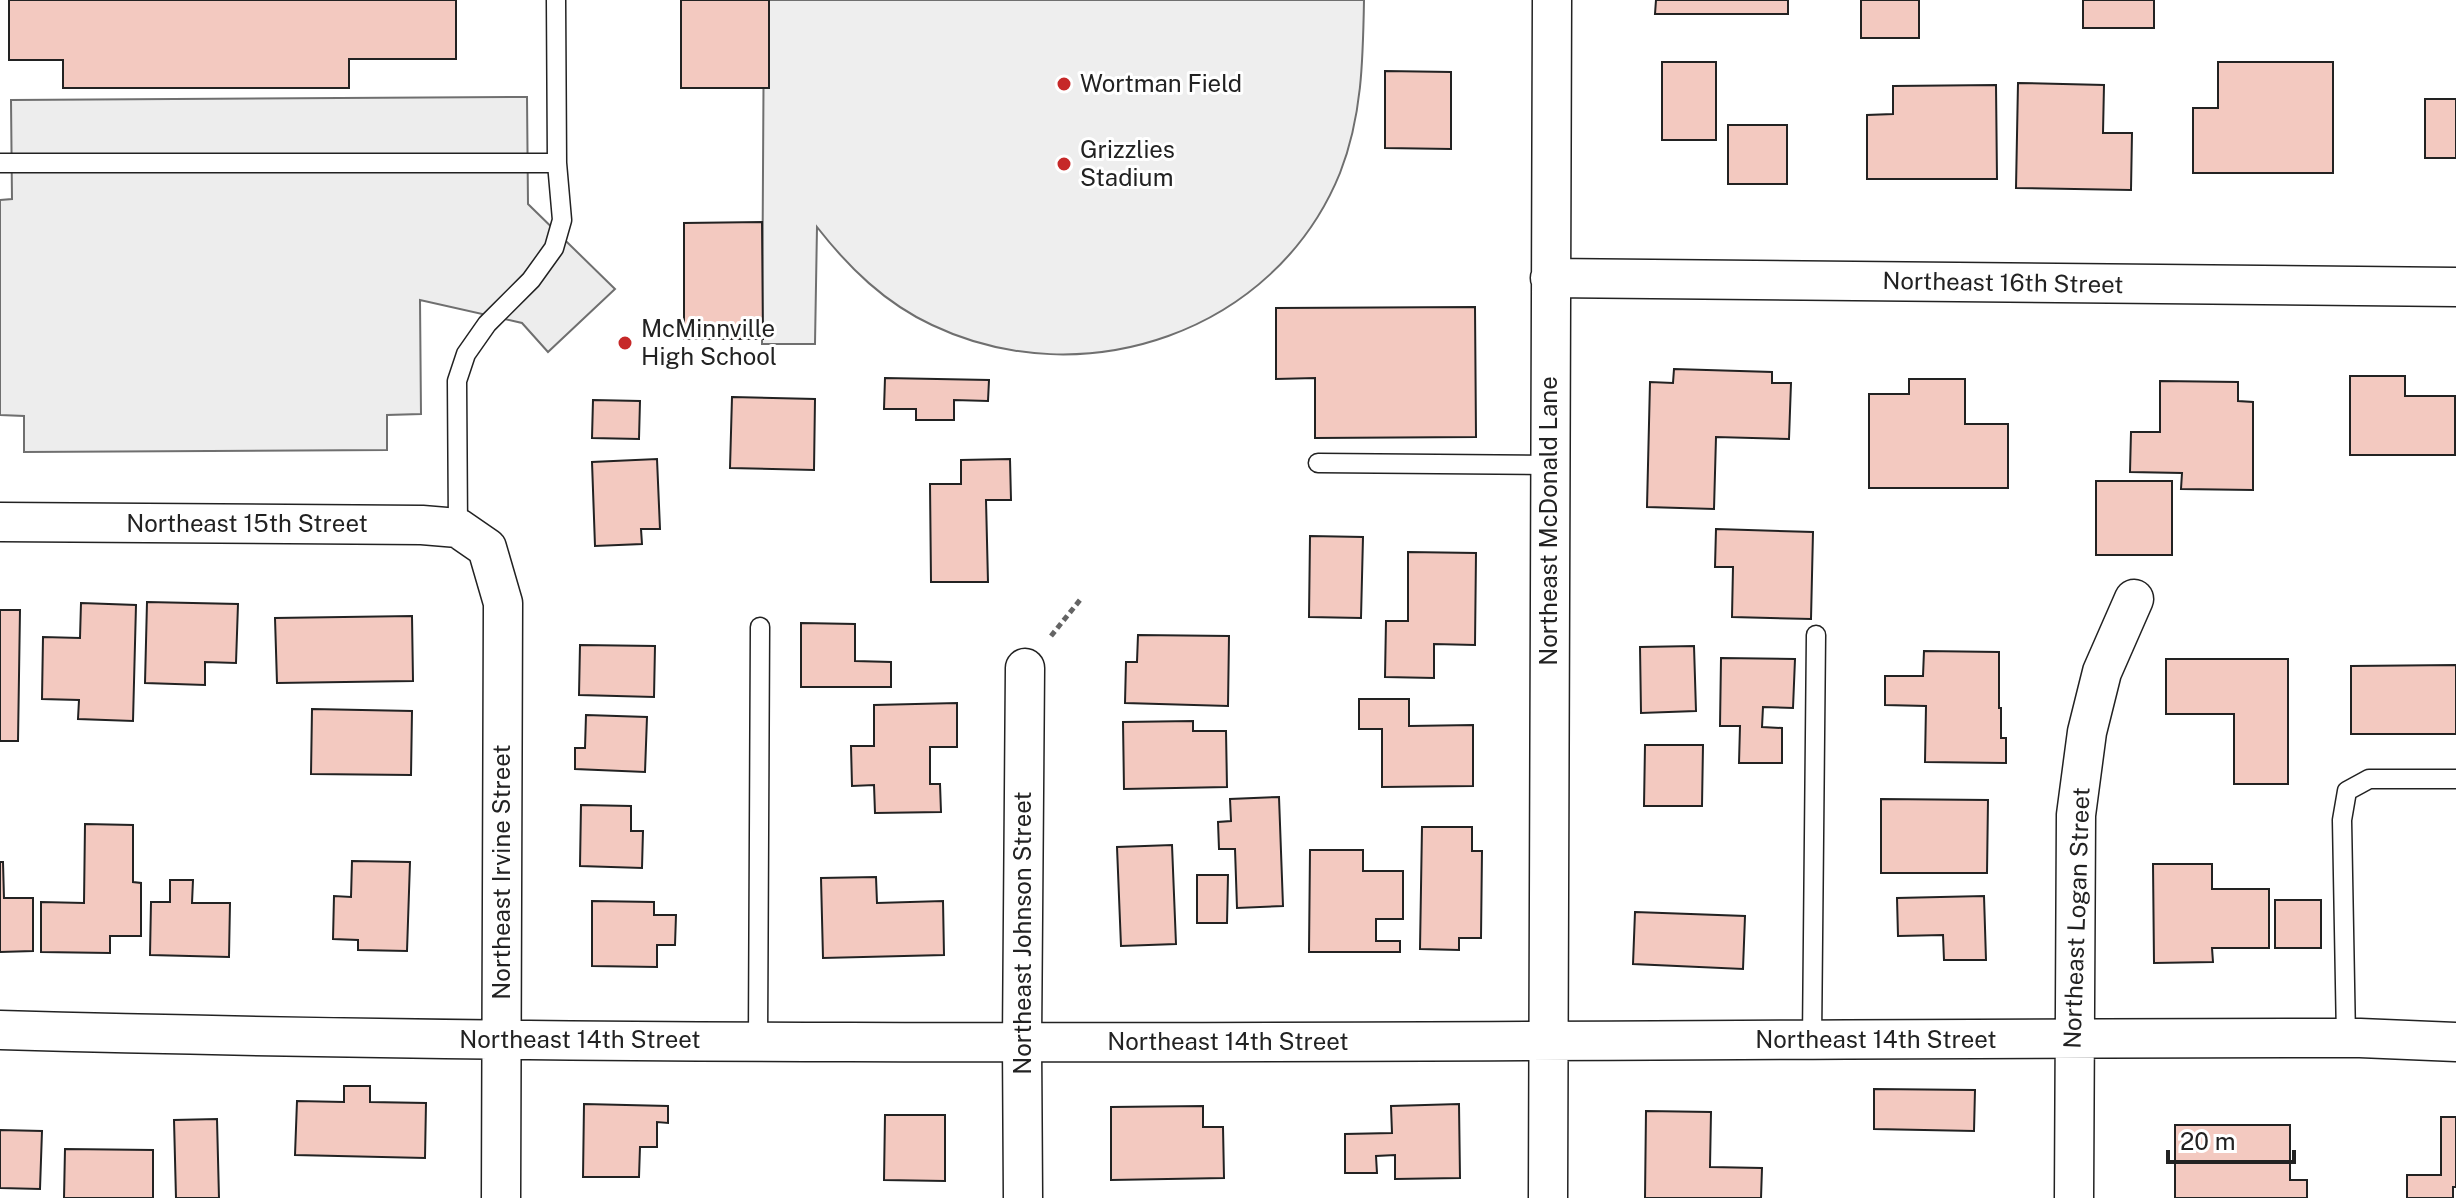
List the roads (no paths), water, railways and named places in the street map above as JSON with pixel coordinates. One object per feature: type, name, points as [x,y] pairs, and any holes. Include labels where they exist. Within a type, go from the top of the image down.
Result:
[{"type":"street","name":"Northeast McDonald Lane","points":[[1548,1198],[1552,0]]},
{"type":"street","name":"Northeast 16th Street","points":[[1550,278],[2456,287]]},
{"type":"street","name":"Northeast 15th Street","points":[[0,522],[422,525],[472,538]]},
{"type":"street","name":"Northeast Irvine Street","points":[[472,538],[503,603],[501,1198]]},
{"type":"street","name":"Northeast Logan Street","points":[[2074,1198],[2076,815],[2087,732],[2102,672],[2134,599]]},
{"type":"street","name":"Northeast Johnson Street","points":[[1023,1198],[1025,668]]},
{"type":"street","name":"Northeast 14th Street","points":[[0,1030],[271,1038],[501,1040],[1547,1042],[2346,1038],[2456,1042]]},
{"type":"lane","points":[[472,538],[457,381],[466,354],[487,324],[531,280],[554,248],[562,220],[557,163],[556,0]]},
{"type":"lane","points":[[0,163],[557,163]]},
{"type":"lane","points":[[1318,463],[1550,465]]},
{"type":"lane","points":[[758,1041],[760,627]]},
{"type":"lane","points":[[1812,1040],[1816,635]]},
{"type":"lane","points":[[2346,1038],[2342,820],[2347,791],[2369,779],[2456,779]]},
{"type":"place","name":"Wortman Field","points":[[1064,84]]},
{"type":"place","name":"Grizzlies Stadium","points":[[1064,164]]},
{"type":"place","name":"McMinnville High School","points":[[625,343]]}]
